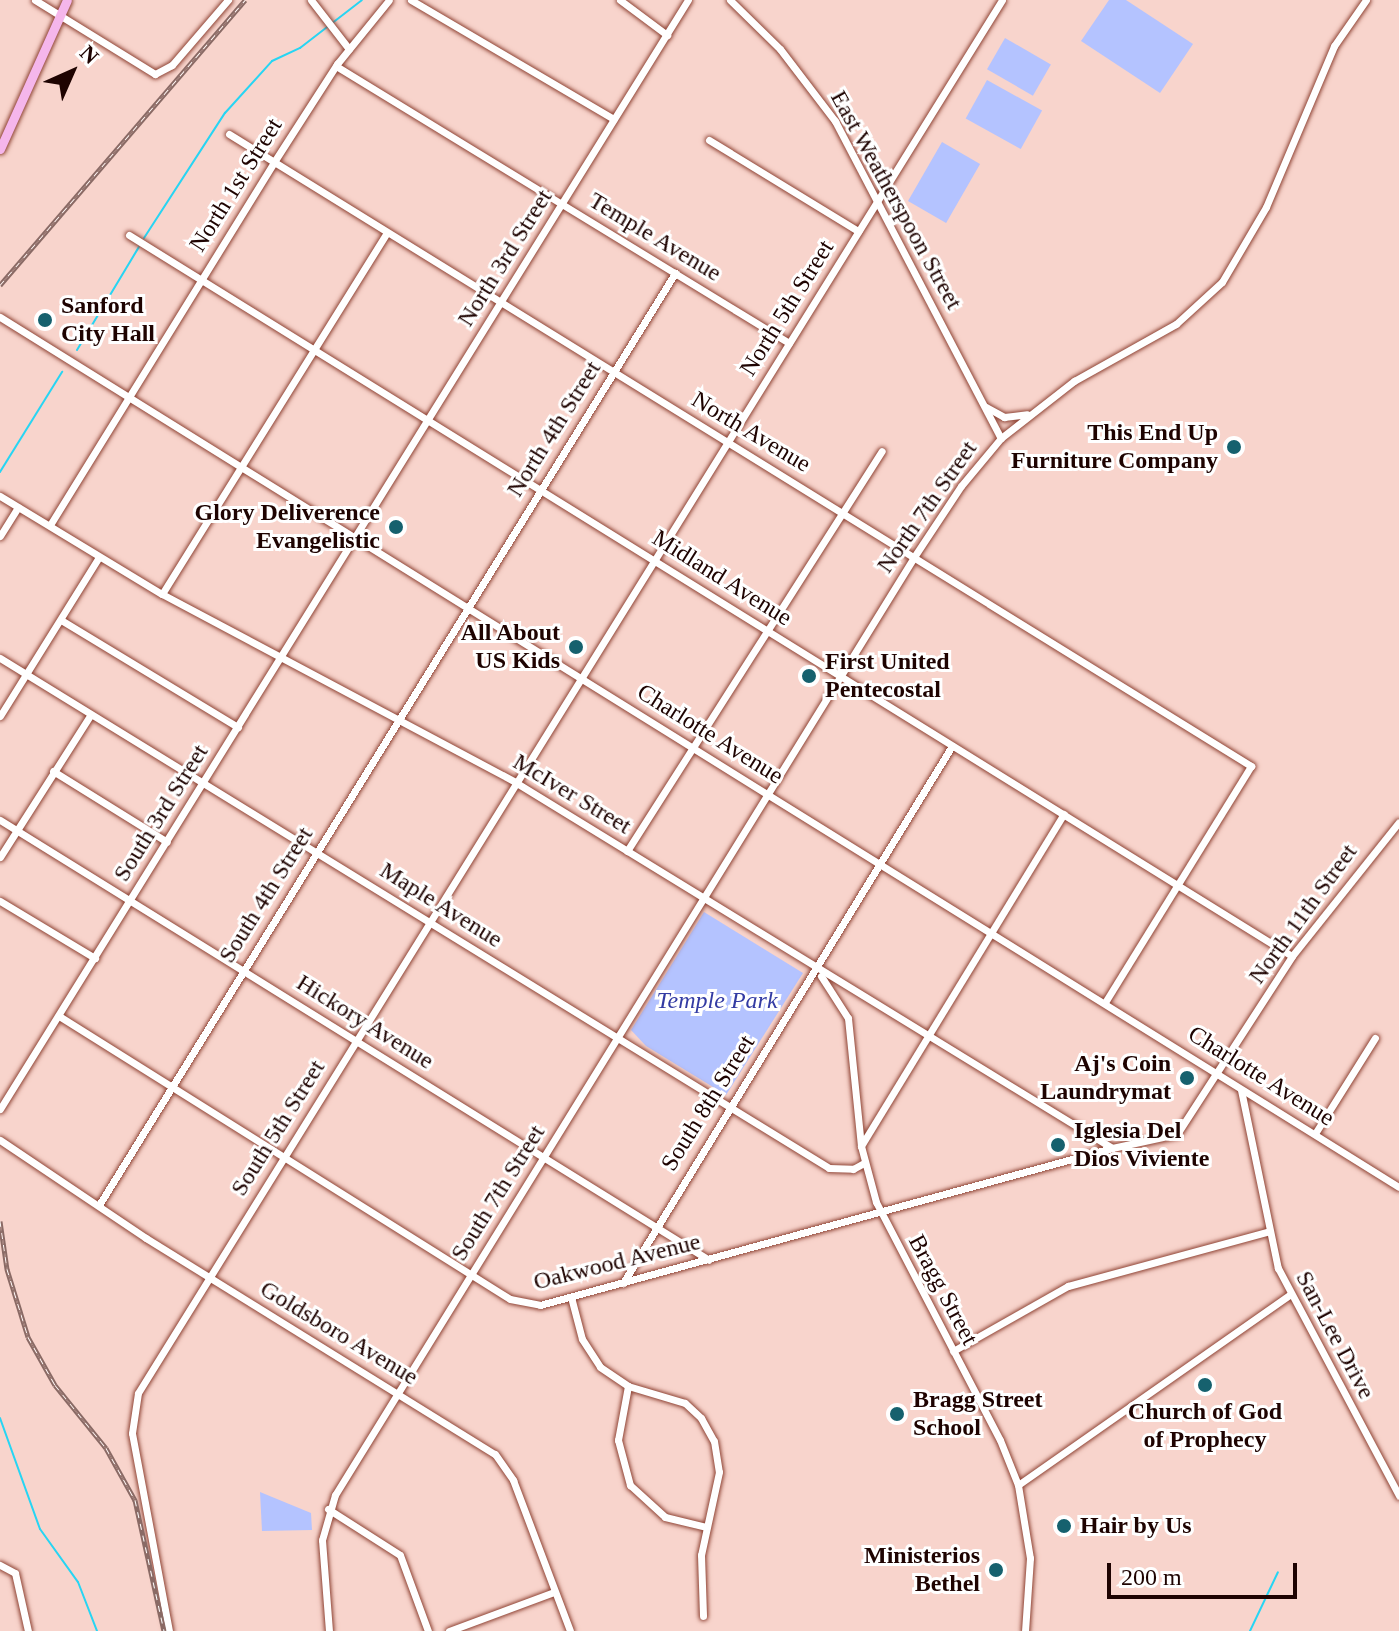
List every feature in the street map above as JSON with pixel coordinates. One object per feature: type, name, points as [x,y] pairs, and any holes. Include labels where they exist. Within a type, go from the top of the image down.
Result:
[{"type":"main road","points":[[0,149],[67,0]]},
{"type":"street","points":[[35,0],[61,13],[155,74],[172,65],[228,0]]},
{"type":"street","points":[[311,0],[349,49]]},
{"type":"street","name":"North 1st Street","points":[[50,525],[274,162],[336,66],[389,0]]},
{"type":"street","points":[[411,0],[614,119]]},
{"type":"street","points":[[620,0],[667,35]]},
{"type":"street","name":"North 3rd Street","points":[[355,537],[688,0]]},
{"type":"street","name":"East Weatherspoon Street","points":[[730,0],[809,84],[835,121],[1001,438]]},
{"type":"street","name":"North 5th Street","points":[[581,678],[1002,0]]},
{"type":"street","name":"North 7th Street","points":[[768,793],[914,557],[961,486],[1001,438],[1074,381],[1176,324],[1208,298],[1247,244],[1334,46],[1366,0]]},
{"type":"street","name":"Temple Avenue","points":[[336,66],[789,343]]},
{"type":"street","name":"North Avenue","points":[[229,134],[1251,766],[1179,885]]},
{"type":"street","points":[[709,140],[858,231]]},
{"type":"street","points":[[162,594],[387,233]]},
{"type":"street","name":"Midland Avenue","points":[[129,235],[1292,956]]},
{"type":"street","name":"North 4th Street","points":[[467,607],[675,273]]},
{"type":"street","name":"Charlotte Avenue","points":[[0,317],[879,864],[995,932],[1399,1187]]},
{"type":"street","points":[[984,406],[1004,417],[1029,414]]},
{"type":"street","points":[[627,851],[841,510],[882,451]]},
{"type":"street","name":"McIver Street","points":[[0,496],[162,594],[400,717],[515,782],[1112,1148]]},
{"type":"street","points":[[0,536],[18,507]]},
{"type":"street","name":"South 3rd Street","points":[[0,1109],[355,537]]},
{"type":"street","points":[[0,716],[99,557]]},
{"type":"street","name":"South 4th Street","points":[[99,1205],[467,607]]},
{"type":"street","points":[[61,620],[238,727]]},
{"type":"street","name":"Maple Avenue","points":[[0,658],[829,1168],[853,1169],[864,1163]]},
{"type":"street","name":"South 5th Street","points":[[169,1631],[132,1433],[133,1403],[581,678]]},
{"type":"street","points":[[0,857],[91,714]]},
{"type":"street","name":"South 8th Street","points":[[623,1283],[952,746]]},
{"type":"street","points":[[53,771],[167,842]]},
{"type":"street","name":"South 7th Street","points":[[329,1631],[322,1540],[328,1509],[768,793]]},
{"type":"street","points":[[861,1146],[995,932],[1064,814]]},
{"type":"street","name":"Hickory Avenue","points":[[0,820],[709,1260]]},
{"type":"street","name":"North 11th Street","points":[[1219,1074],[1292,956],[1399,822]]},
{"type":"street","points":[[1105,1002],[1179,885]]},
{"type":"street","points":[[0,901],[95,958]]},
{"type":"street","name":"Bragg Street","points":[[816,969],[848,1018],[861,1146],[881,1215],[953,1351],[1018,1485],[1030,1558],[1025,1631]]},
{"type":"street","name":"Oakwood Avenue","points":[[59,1016],[471,1274],[521,1304],[540,1305],[881,1215],[1112,1148],[1177,1134],[1219,1074]]},
{"type":"street","points":[[1316,1132],[1375,1038]]},
{"type":"street","name":"San-Lee Drive","points":[[1241,1090],[1270,1231],[1289,1295],[1399,1496]]},
{"type":"street","name":"Goldsboro Avenue","points":[[0,1140],[209,1277],[483,1444],[503,1462],[570,1631]]},
{"type":"street","points":[[953,1351],[1068,1286],[1270,1231]]},
{"type":"street","points":[[1018,1485],[1289,1295]]},
{"type":"street","points":[[571,1297],[590,1355],[628,1386],[670,1395],[693,1409],[709,1429],[719,1472],[706,1527],[700,1575],[703,1616]]},
{"type":"street","points":[[628,1386],[618,1440],[630,1485],[665,1517],[706,1527]]},
{"type":"street","points":[[328,1509],[400,1555],[428,1631]]},
{"type":"street","points":[[0,1565],[11,1567],[28,1631]]},
{"type":"street","points":[[449,1631],[554,1592]]},
{"type":"green space","points":[[1109,0],[1126,0],[1193,44],[1160,93],[1081,41]]},
{"type":"green space","points":[[1005,38],[1051,64],[1033,96],[987,69]]},
{"type":"green space","points":[[987,80],[1042,111],[1021,149],[966,118]]},
{"type":"green space","points":[[942,142],[980,164],[946,223],[908,201]]},
{"type":"green space","name":"Temple Park","points":[[704,912],[803,973],[726,1095],[646,1046],[631,1030]]},
{"type":"green space","points":[[260,1492],[311,1513],[312,1530],[262,1531]]},
{"type":"waterway","points":[[144,238],[225,113],[272,61],[300,48],[362,0]]},
{"type":"waterway","points":[[77,350],[139,247]]},
{"type":"waterway","points":[[0,472],[62,372]]},
{"type":"waterway","points":[[0,1418],[40,1529],[78,1582],[97,1631]]},
{"type":"waterway","points":[[1250,1631],[1278,1572]]},
{"type":"railway","points":[[0,285],[245,0]]},
{"type":"railway","points":[[0,1221],[7,1269],[28,1337],[55,1385],[106,1448],[135,1500],[164,1631]]},
{"type":"place","name":"Sanford City Hall","points":[[45,320]]},
{"type":"place","name":"This End Up Furniture Company","points":[[1234,447]]},
{"type":"place","name":"Glory Deliverence Evangelistic","points":[[396,527]]},
{"type":"place","name":"All About US Kids","points":[[576,647]]},
{"type":"place","name":"First United Pentecostal","points":[[809,676]]},
{"type":"place","name":"Aj's Coin Laundrymat","points":[[1187,1078]]},
{"type":"place","name":"Iglesia Del Dios Viviente","points":[[1058,1145]]},
{"type":"place","name":"Church of God of Prophecy","points":[[1205,1385]]},
{"type":"place","name":"Bragg Street School","points":[[897,1414]]},
{"type":"place","name":"Hair by Us","points":[[1064,1526]]},
{"type":"place","name":"Ministerios Bethel","points":[[996,1570]]}]
